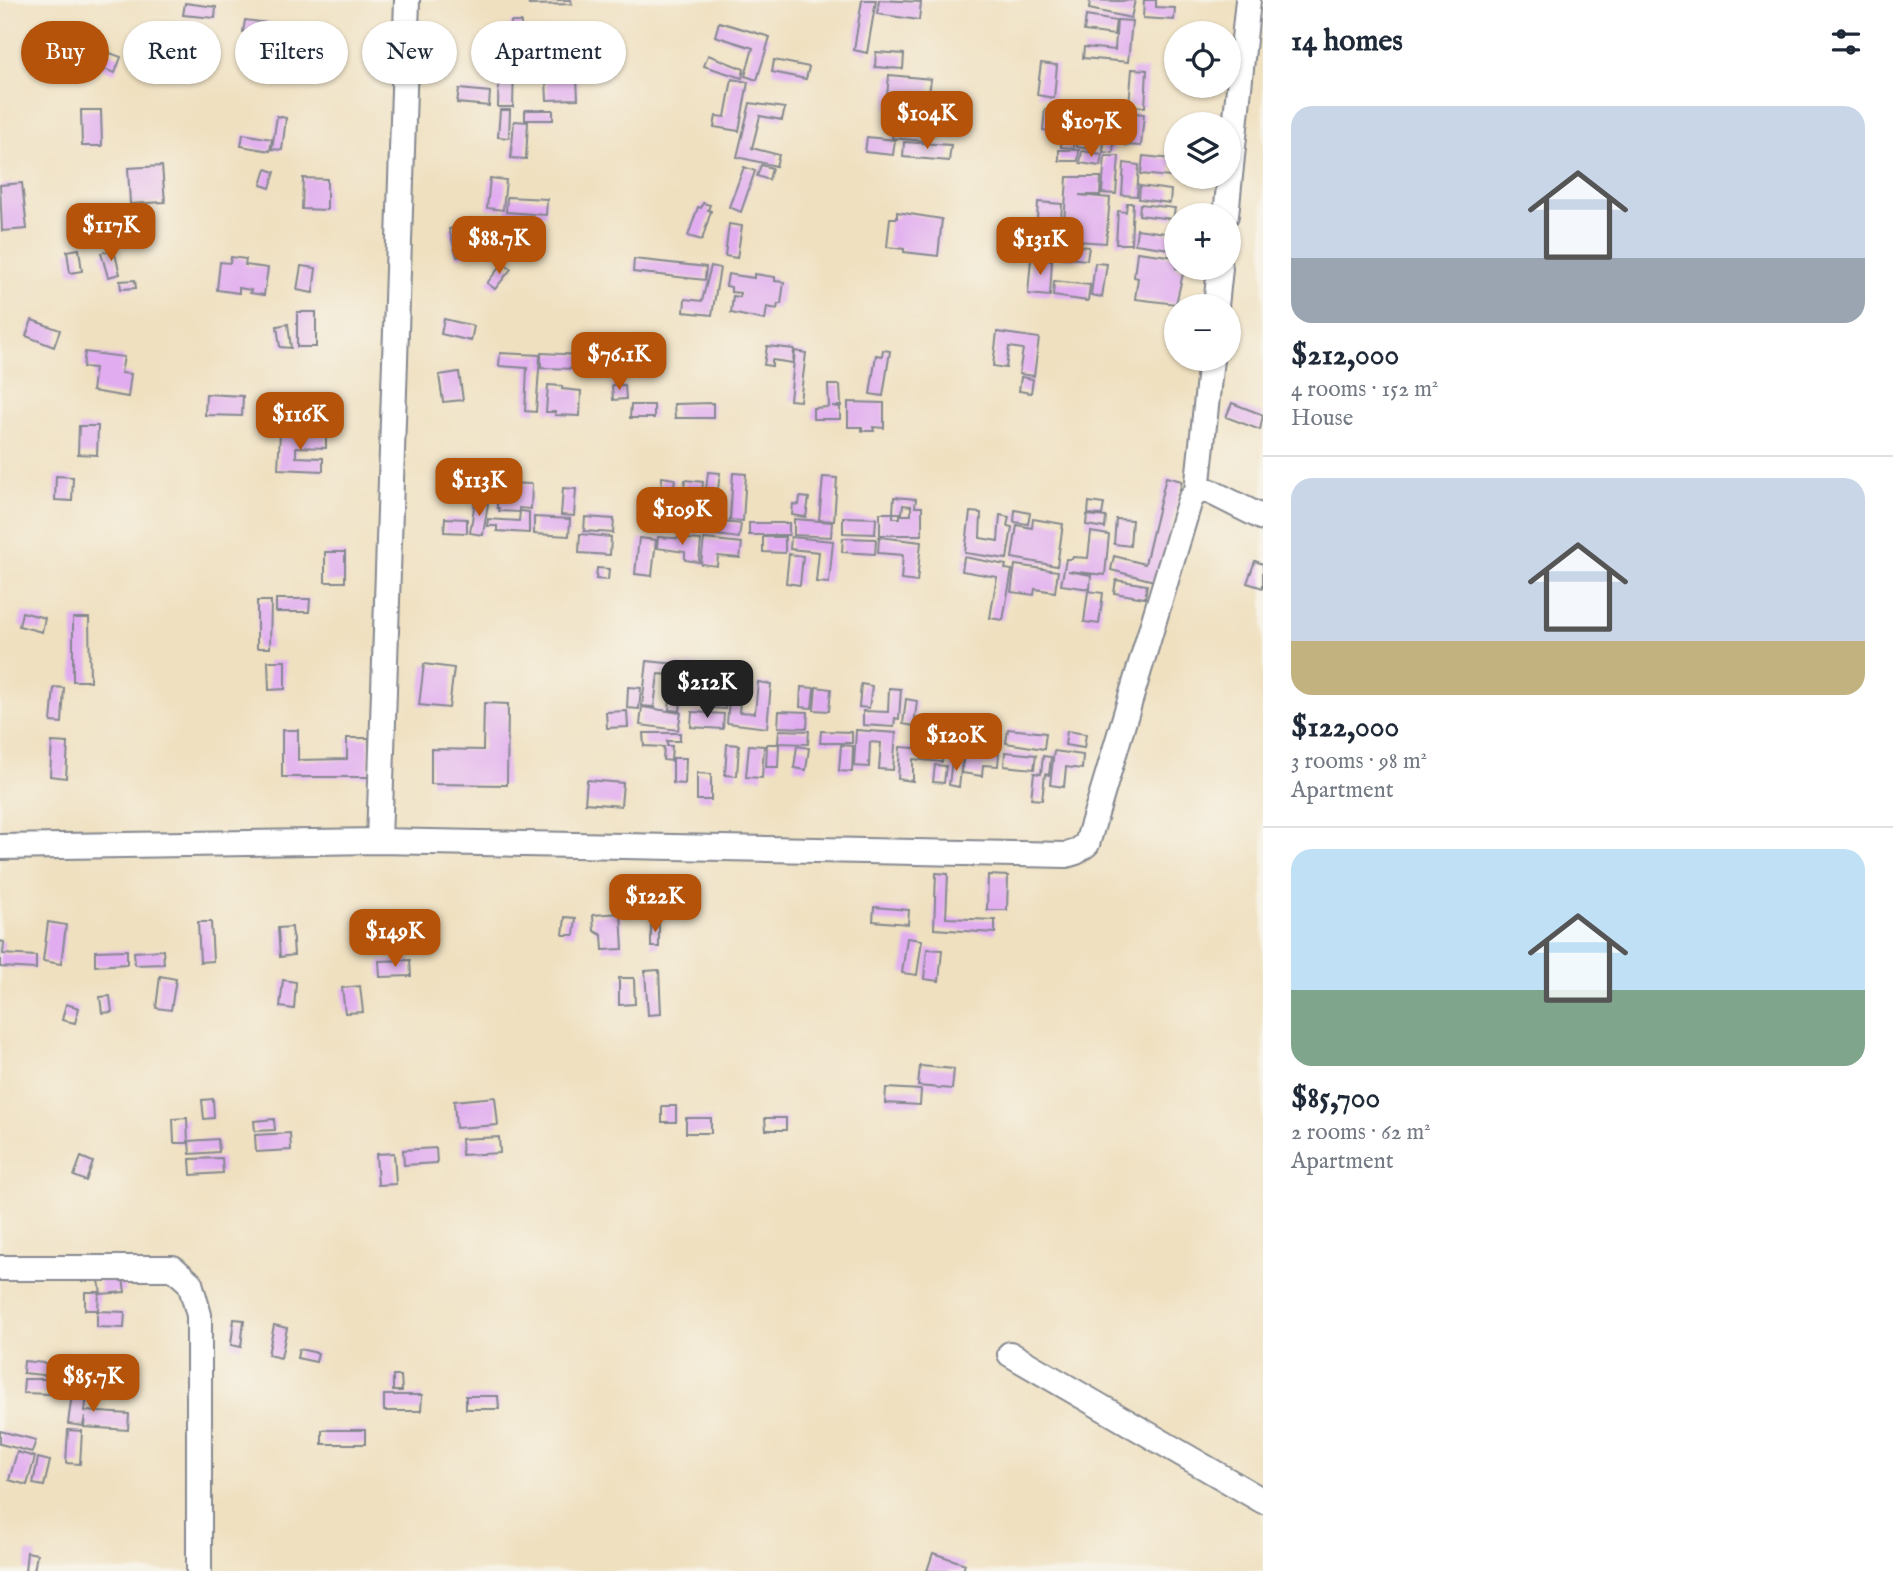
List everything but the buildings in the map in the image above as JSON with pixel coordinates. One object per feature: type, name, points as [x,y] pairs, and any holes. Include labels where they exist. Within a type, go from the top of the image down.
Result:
[{"type":"street","points":[[379,841],[407,0]]},
{"type":"street","points":[[1228,203],[1253,46],[1248,0]]},
{"type":"street","points":[[0,847],[379,841],[1066,855],[1076,852],[1087,844],[1190,500],[1197,491],[1210,371]]},
{"type":"street","points":[[1197,491],[1209,491],[1263,518]]},
{"type":"street","points":[[0,1268],[173,1268],[190,1283],[199,1315],[199,1571]]},
{"type":"street","points":[[1010,1354],[1263,1501]]}]
